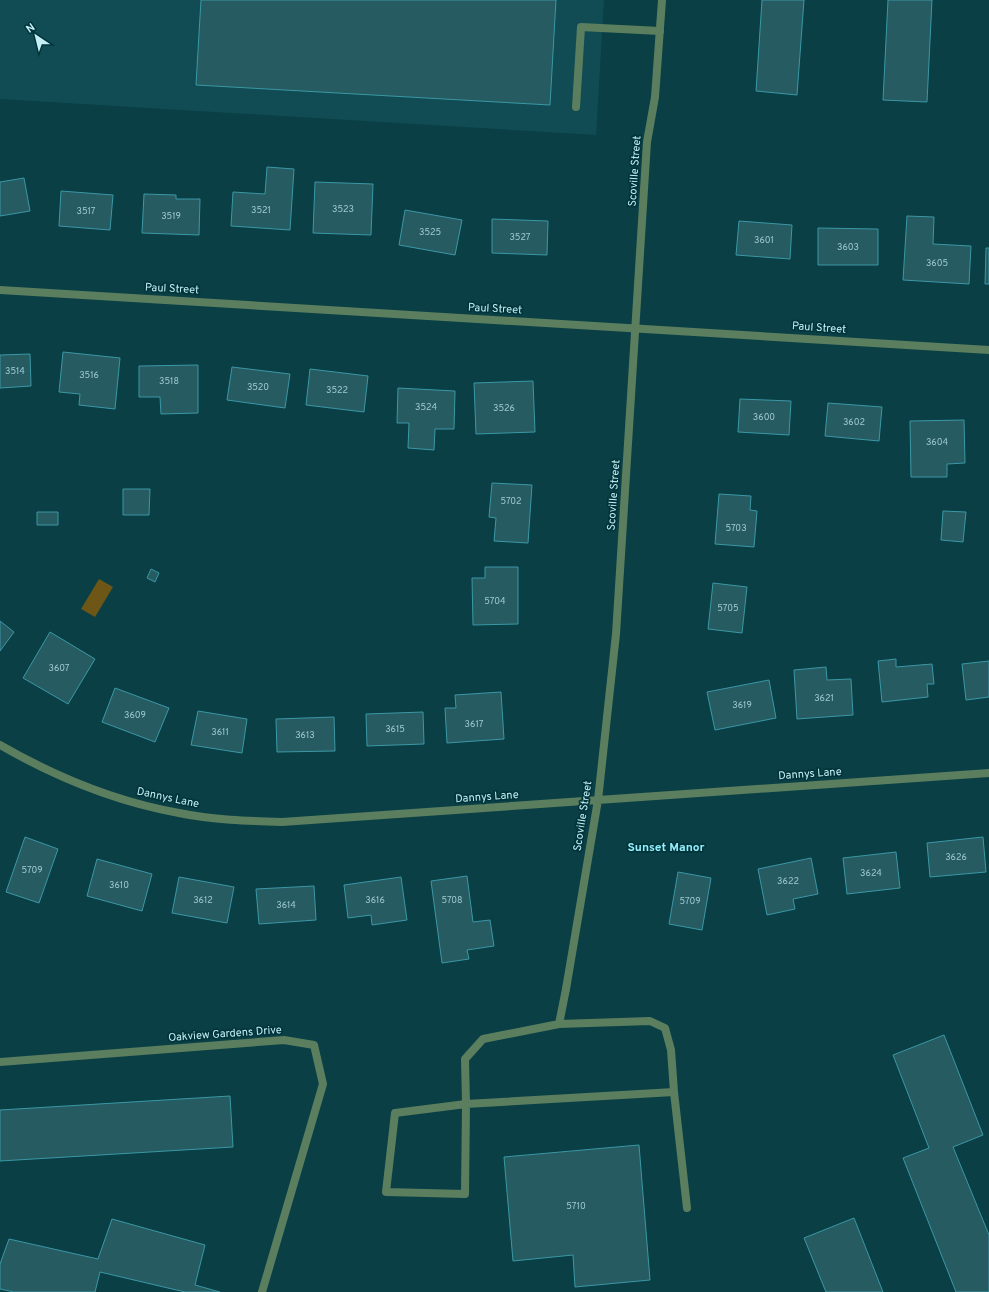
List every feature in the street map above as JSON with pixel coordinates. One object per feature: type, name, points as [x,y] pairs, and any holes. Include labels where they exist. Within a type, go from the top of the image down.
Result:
[{"type":"street","name":"Scoville Street","points":[[559,1024],[598,800],[616,634],[647,142],[655,97],[662,0]]},
{"type":"street","points":[[576,107],[581,27],[660,31]]},
{"type":"street","name":"Paul Street","points":[[0,290],[989,350]]},
{"type":"street","name":"Dannys Lane","points":[[0,745],[77,782],[124,800],[178,813],[230,820],[282,822],[989,773]]},
{"type":"street","points":[[674,1092],[466,1104],[395,1113],[386,1192],[465,1194],[466,1104],[465,1059],[483,1039],[559,1024],[650,1021],[665,1028],[672,1050],[674,1092],[687,1208]]},
{"type":"street","name":"Oakview Gardens Drive","points":[[0,1062],[284,1040],[314,1045],[323,1084],[262,1292]]},
{"type":"shaded area","points":[[0,0],[604,0],[596,135],[0,99]]},
{"type":"shaded area","points":[[99,579],[113,587],[95,617],[81,609]]},
{"type":"building","points":[[201,0],[556,0],[550,105],[196,85]]},
{"type":"building","points":[[762,0],[804,0],[797,95],[756,91]]},
{"type":"building","points":[[888,0],[932,0],[927,102],[883,100]]},
{"type":"building","points":[[267,167],[294,169],[290,230],[231,226],[233,192],[265,194]]},
{"type":"building","points":[[24,178],[30,211],[0,216],[0,182]]},
{"type":"building","points":[[315,182],[373,184],[371,235],[313,233]]},
{"type":"building","points":[[61,191],[113,195],[110,230],[59,226]]},
{"type":"building","points":[[144,194],[176,195],[176,199],[200,199],[199,235],[142,233]]},
{"type":"building","points":[[405,210],[462,220],[455,255],[399,245]]},
{"type":"building","points":[[907,216],[934,217],[933,244],[971,246],[969,284],[903,280]]},
{"type":"building","points":[[492,219],[548,221],[547,255],[492,253]]},
{"type":"building","points":[[739,221],[792,225],[790,259],[736,255]]},
{"type":"building","points":[[818,228],[878,229],[878,265],[818,265]]},
{"type":"building","points":[[986,248],[989,248],[989,284],[985,284]]},
{"type":"building","points":[[63,352],[120,358],[115,409],[79,405],[80,394],[59,392]]},
{"type":"building","points":[[30,354],[31,386],[0,388],[0,355]]},
{"type":"building","points":[[198,365],[198,413],[161,414],[160,397],[139,397],[139,366]]},
{"type":"building","points":[[232,367],[290,374],[285,408],[227,400]]},
{"type":"building","points":[[310,369],[368,376],[364,412],[306,405]]},
{"type":"building","points":[[533,381],[535,432],[476,434],[474,383]]},
{"type":"building","points":[[398,388],[455,391],[454,429],[435,429],[434,450],[408,448],[409,423],[397,423]]},
{"type":"building","points":[[740,399],[791,401],[789,435],[738,432]]},
{"type":"building","points":[[828,403],[882,407],[879,441],[825,436]]},
{"type":"building","points":[[964,420],[965,463],[947,464],[947,477],[911,477],[910,421]]},
{"type":"building","points":[[492,483],[532,485],[528,543],[494,541],[496,518],[489,517]]},
{"type":"building","points":[[123,489],[150,489],[149,515],[123,515]]},
{"type":"building","points":[[719,494],[751,496],[750,510],[757,511],[754,547],[715,544]]},
{"type":"building","points":[[943,511],[966,512],[963,542],[941,540]]},
{"type":"building","points":[[37,512],[58,512],[58,525],[37,525]]},
{"type":"building","points":[[485,567],[518,567],[518,624],[473,625],[472,578],[485,578]]},
{"type":"building","points":[[151,569],[159,573],[155,582],[147,578]]},
{"type":"building","points":[[713,583],[747,587],[742,633],[708,629]]},
{"type":"building","points":[[0,621],[14,632],[0,651]]},
{"type":"building","points":[[50,632],[95,659],[68,704],[23,678]]},
{"type":"building","points":[[896,659],[896,667],[932,664],[934,684],[927,684],[928,697],[882,702],[878,661]]},
{"type":"building","points":[[989,661],[989,697],[966,700],[962,664]]},
{"type":"building","points":[[826,667],[827,680],[851,679],[853,715],[797,719],[794,670]]},
{"type":"building","points":[[769,680],[776,718],[715,730],[707,692]]},
{"type":"building","points":[[115,688],[169,708],[155,742],[102,722]]},
{"type":"building","points":[[501,692],[504,739],[447,743],[445,708],[456,708],[455,695]]},
{"type":"building","points":[[198,711],[247,719],[242,753],[191,745]]},
{"type":"building","points":[[423,712],[424,744],[367,746],[366,714]]},
{"type":"building","points":[[334,717],[335,751],[277,752],[276,719]]},
{"type":"building","points":[[25,837],[58,849],[39,903],[6,892]]},
{"type":"building","points":[[983,837],[986,872],[930,877],[927,843]]},
{"type":"building","points":[[896,852],[900,888],[847,894],[843,858]]},
{"type":"building","points":[[811,858],[818,894],[793,899],[795,909],[767,915],[758,869]]},
{"type":"building","points":[[97,859],[152,874],[142,911],[87,896]]},
{"type":"building","points":[[678,872],[711,878],[702,930],[669,924]]},
{"type":"building","points":[[467,876],[473,922],[490,920],[494,946],[467,950],[469,959],[442,963],[431,881]]},
{"type":"building","points":[[179,877],[234,887],[227,923],[172,913]]},
{"type":"building","points":[[401,877],[407,920],[372,925],[371,915],[348,918],[344,885]]},
{"type":"building","points":[[314,886],[316,920],[259,924],[256,889]]},
{"type":"building","points":[[944,1035],[983,1135],[953,1147],[989,1235],[989,1292],[956,1292],[903,1158],[929,1148],[893,1055]]},
{"type":"building","points":[[230,1096],[233,1147],[0,1161],[0,1110]]},
{"type":"building","points":[[639,1145],[650,1280],[575,1287],[573,1255],[513,1261],[504,1157]]},
{"type":"building","points":[[854,1218],[883,1292],[826,1292],[804,1238]]},
{"type":"building","points":[[112,1219],[205,1245],[195,1285],[220,1292],[185,1292],[100,1272],[95,1292],[14,1292],[0,1289],[0,1264],[9,1239],[98,1259]]},
{"type":"district","name":"Sunset Manor","points":[[666,848]]}]
